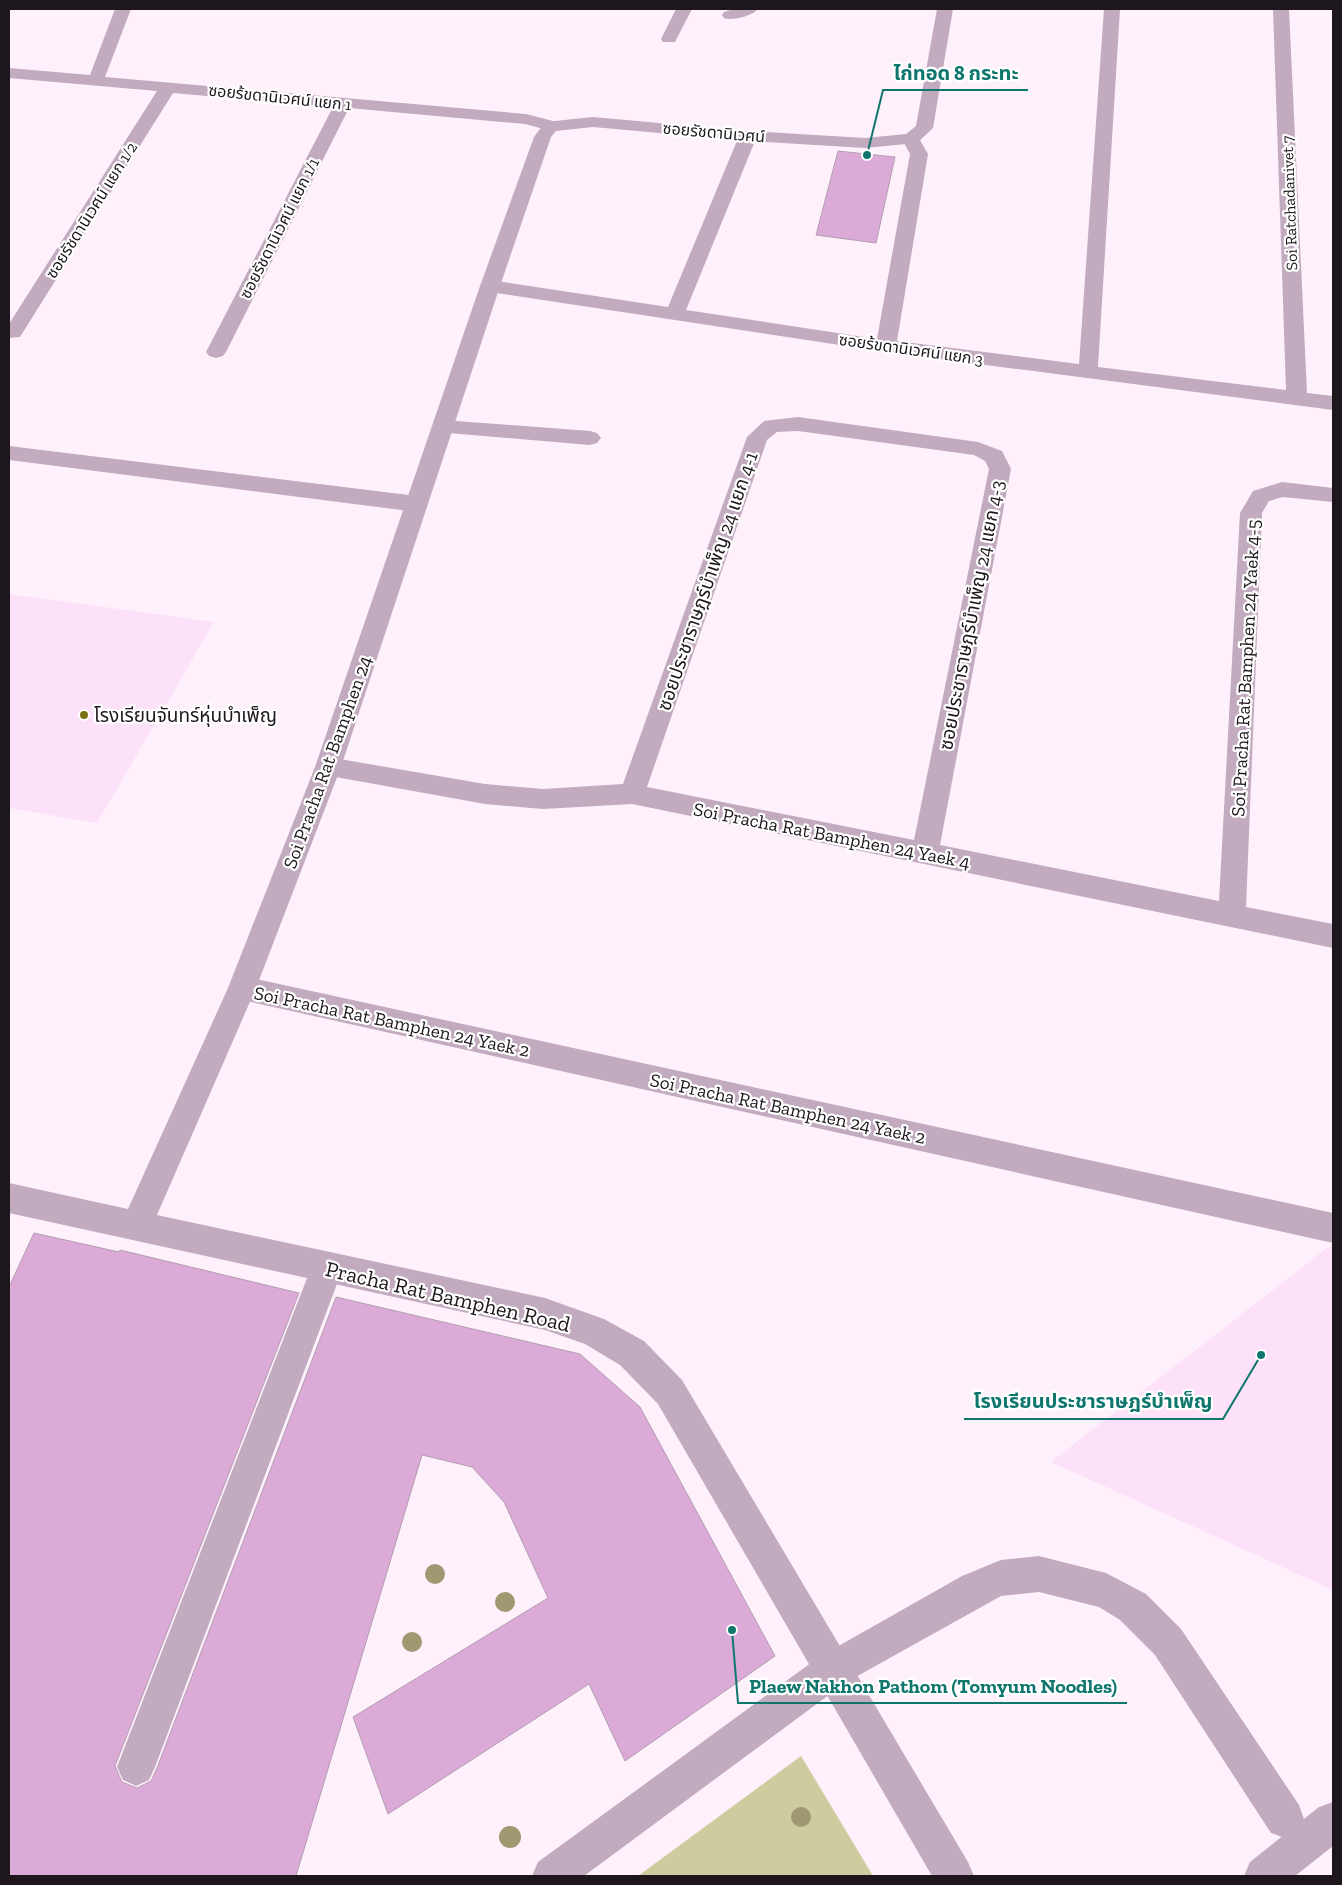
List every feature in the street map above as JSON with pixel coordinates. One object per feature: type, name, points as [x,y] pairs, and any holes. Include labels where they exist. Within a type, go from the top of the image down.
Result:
[{"type":"street","points":[[96,80],[123,9]]},
{"type":"street","points":[[730,15],[750,9]]},
{"type":"street","points":[[886,346],[919,154],[911,140],[924,128],[944,9]]},
{"type":"street","points":[[1088,373],[1112,9]]},
{"type":"street","name":"Soi Ratchadanivet 7","points":[[1281,9],[1297,398]]},
{"type":"street","points":[[669,39],[689,11]]},
{"type":"street","name":"ซอยร้ขดานิเวศน์ แยก 1","points":[[9,73],[526,119],[551,126]]},
{"type":"street","name":"ซอยรัชดานิเวศน์ แยก 1/2","points":[[13,333],[169,86]]},
{"type":"street","name":"ซอยรัชดานิเวศน์ แยก 1/1","points":[[216,352],[342,104]]},
{"type":"street","name":"ซอยรัชดานิเวศน์","points":[[551,126],[593,122],[748,136],[865,143],[911,140]]},
{"type":"street","points":[[490,286],[543,137],[551,126]]},
{"type":"street","points":[[674,316],[748,136]]},
{"type":"street","name":"ซอยร้ขดานิเวศน์ แยก 3","points":[[490,286],[674,316],[886,346],[1333,403]]},
{"type":"street","name":"Soi Pracha Rat Bamphen 24","points":[[136,1227],[242,988],[328,767],[490,286]]},
{"type":"street","name":"ซอยประชาราษฎร์บำเพ็ญ 24 แยก 4-1","points":[[632,794],[758,438],[771,426],[798,424],[887,436]]},
{"type":"street","points":[[443,427],[590,438]]},
{"type":"street","name":"ซอยประชาราษฎร์บำเพ็ญ 24 แยก 4-3","points":[[887,436],[978,449],[994,456],[1000,469],[924,853]]},
{"type":"street","points":[[9,452],[417,504]]},
{"type":"street","name":"Soi Pracha Rat Bamphen 24 Yaek 4-5","points":[[1232,915],[1251,513],[1261,496],[1282,488],[1333,495]]},
{"type":"street","name":"Soi Pracha Rat Bamphen 24 Yaek 4","points":[[328,767],[485,794],[543,799],[632,794],[1333,936]]},
{"type":"street","name":"Soi Pracha Rat Bamphen 24 Yaek 2","points":[[242,988],[1333,1228]]},
{"type":"street","name":"Pracha Rat Bamphen Road","points":[[9,1198],[545,1314],[593,1330],[632,1353],[670,1392],[954,1876]]},
{"type":"street","points":[[136,1767],[327,1268]]},
{"type":"street","points":[[552,1876],[832,1670],[975,1589],[1002,1578],[1039,1574],[1106,1591],[1133,1607],[1168,1642],[1285,1819]]},
{"type":"street","points":[[1264,1876],[1333,1821]]},
{"type":"shaded area","name":"โรงเรียนจันทร์หุ่นบำเพ็ญ","points":[[9,594],[214,622],[97,823],[9,808]]},
{"type":"shaded area","points":[[1333,1245],[1333,1590],[1051,1462],[1327,1248]]},
{"type":"shaded area","points":[[801,1756],[873,1876],[638,1876]]},
{"type":"building","points":[[838,151],[895,157],[876,243],[816,235]]},
{"type":"building","points":[[34,1233],[119,1252],[120,1250],[299,1293],[115,1766],[122,1782],[137,1788],[151,1781],[157,1768],[336,1297],[580,1354],[640,1407],[775,1656],[625,1761],[589,1684],[388,1814],[353,1717],[548,1598],[504,1502],[472,1467],[422,1455],[296,1876],[9,1876],[9,1287]]},
{"type":"place","name":"ไก่ทอด 8 กระทะ","points":[[867,155]]},
{"type":"place","name":"โรงเรียนจันทร์หุ่นบำเพ็ญ","points":[[84,715]]},
{"type":"place","name":"โรงเรียนประชาราษฎร์บำเพ็ญ","points":[[1261,1355]]},
{"type":"place","name":"Plaew Nakhon Pathom (Tomyum Noodles)","points":[[732,1630]]}]
